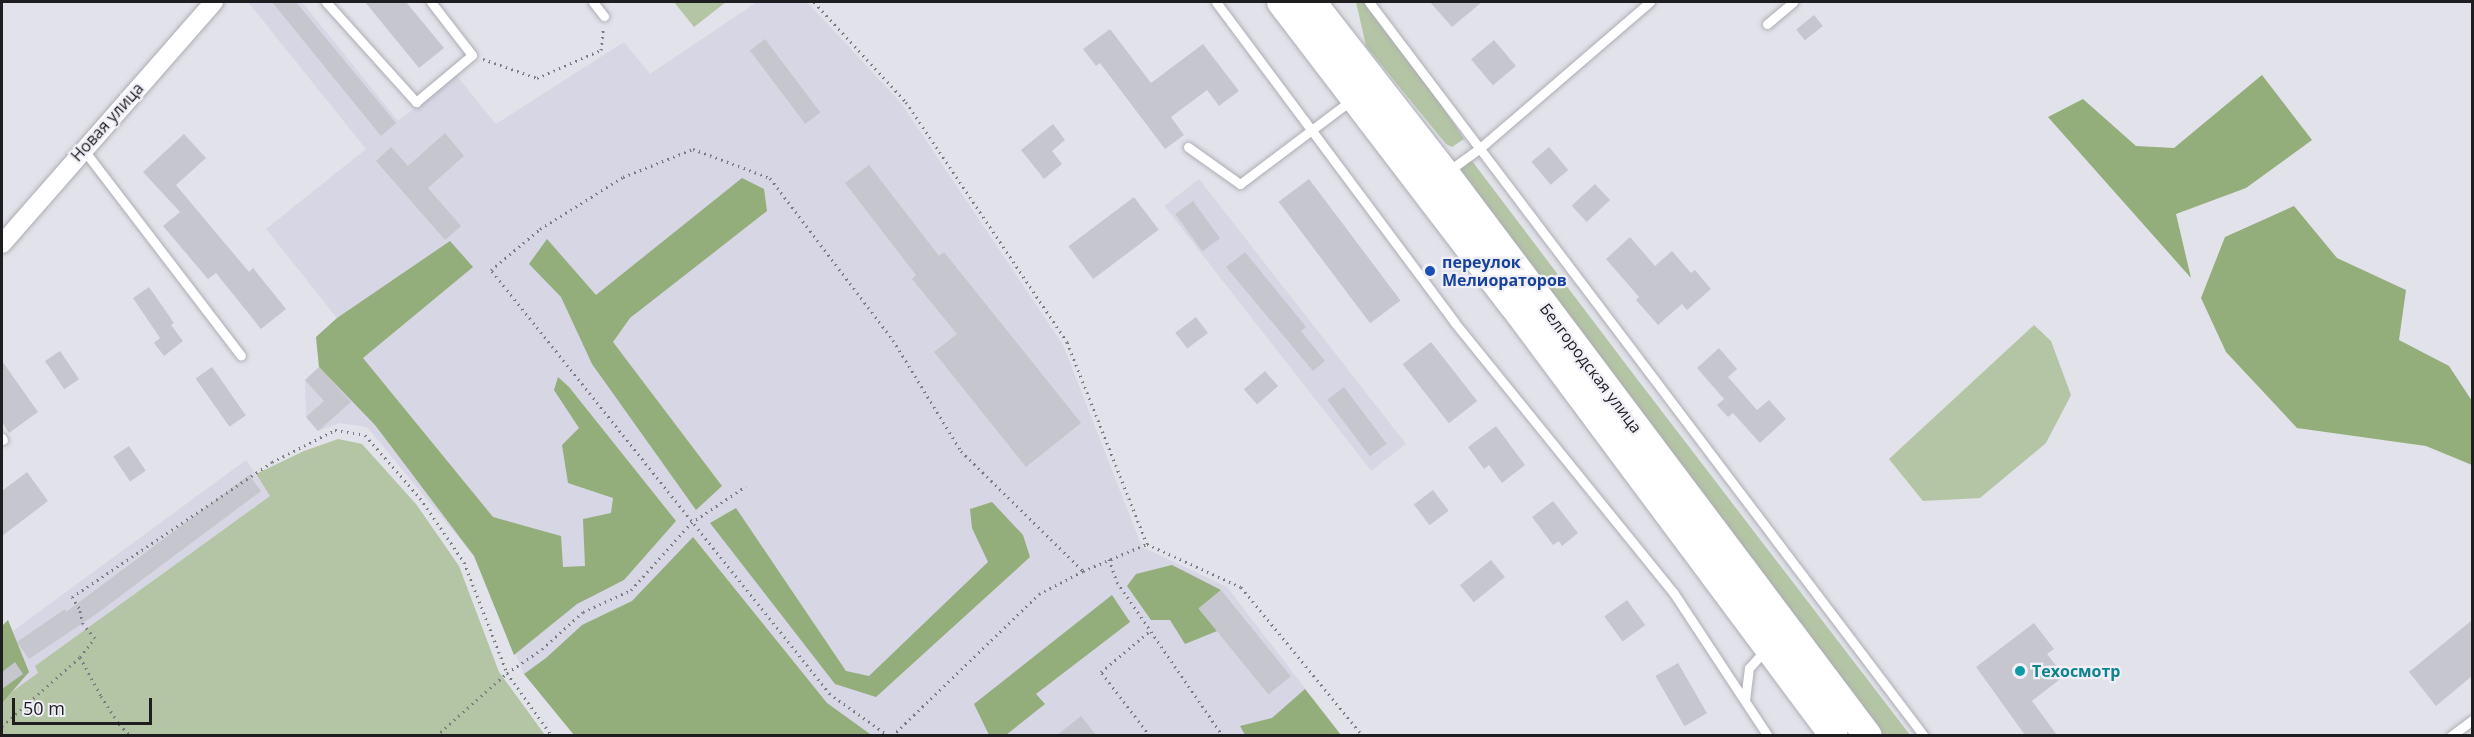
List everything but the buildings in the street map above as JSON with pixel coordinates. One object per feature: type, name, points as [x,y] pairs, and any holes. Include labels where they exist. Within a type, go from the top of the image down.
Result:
[{"type":"main road","name":"Белгородская улица","points":[[1281,2],[1768,647],[1802,669],[1834,735]]},
{"type":"main road","name":"Белгородская улица","points":[[1312,2],[1445,173],[1802,669],[1868,735]]},
{"type":"street","name":"Новая улица","points":[[2,244],[82,149],[214,2]]},
{"type":"lane","points":[[326,2],[416,102],[472,55],[431,2]]},
{"type":"lane","points":[[593,2],[604,16]]},
{"type":"lane","points":[[1216,2],[1314,130],[1455,323],[1673,592],[1768,735]]},
{"type":"lane","points":[[1369,2],[1924,735]]},
{"type":"lane","points":[[1445,173],[1480,148],[1650,2]]},
{"type":"lane","points":[[1767,24],[1793,2]]},
{"type":"lane","points":[[1188,147],[1240,184],[1355,98]]},
{"type":"lane","points":[[82,149],[241,356]]},
{"type":"lane","points":[[1745,700],[1749,668],[1768,647]]},
{"type":"lane","points":[[2451,735],[2472,720]]},
{"type":"path","points":[[814,2],[906,102],[1067,342],[1147,544],[1241,587],[1363,735]]},
{"type":"path","points":[[472,55],[537,78],[601,50],[604,16]]},
{"type":"path","points":[[1083,571],[961,451],[893,340],[770,178],[693,148],[623,177],[540,229],[491,270],[830,694],[890,735],[1040,594],[1083,571],[1147,544]]},
{"type":"path","points":[[2,726],[80,657],[95,638],[83,624],[79,608],[72,597],[272,462],[335,430],[365,435],[420,498],[464,562],[507,673],[552,735]]},
{"type":"path","points":[[436,735],[507,673],[542,649],[583,612],[631,590],[691,523],[746,486]]},
{"type":"path","points":[[1109,559],[1117,582],[1222,735]]},
{"type":"path","points":[[1150,735],[1101,672],[1151,630]]},
{"type":"path","points":[[80,657],[119,724],[131,735]]},
{"type":"shaded area","points":[[248,2],[302,2],[398,121],[456,75],[496,124],[624,42],[650,74],[757,2],[807,2],[901,103],[1063,345],[1142,547],[1227,587],[1341,735],[574,735],[524,674],[474,556],[367,427],[340,423],[318,431],[306,417],[305,380],[319,367],[316,337],[337,318],[266,229],[366,149]]},
{"type":"shaded area","points":[[1199,179],[1406,444],[1371,471],[1164,206]]},
{"type":"shaded area","points":[[246,460],[270,496],[35,666],[39,673],[2,699],[2,639]]},
{"type":"green space","points":[[674,2],[726,2],[694,27]]},
{"type":"green space","points":[[1356,2],[1368,2],[1403,47],[1464,139],[1452,147],[1446,144],[1366,46]]},
{"type":"green space","points":[[2262,75],[2312,140],[2246,188],[2176,214],[2191,278],[2048,117],[2083,99],[2136,146],[2174,148]]},
{"type":"green space","points":[[1472,161],[1910,735],[1881,735],[1460,182],[1460,167]]},
{"type":"green space","points":[[742,178],[764,189],[767,211],[630,318],[613,342],[722,486],[696,510],[592,364],[561,297],[529,264],[547,239],[596,295]]},
{"type":"green space","points":[[2294,206],[2337,258],[2406,290],[2399,340],[2449,366],[2472,401],[2472,465],[2426,446],[2297,428],[2226,352],[2201,298],[2225,237]]},
{"type":"green space","points":[[450,241],[473,267],[363,358],[493,517],[561,536],[563,567],[585,566],[583,519],[611,513],[613,498],[568,483],[562,445],[579,428],[554,390],[558,377],[569,387],[676,521],[624,580],[577,604],[514,655],[474,556],[375,425],[319,367],[316,337],[337,318]]},
{"type":"green space","points":[[2034,325],[2051,341],[2071,395],[2046,443],[1980,498],[1923,501],[1889,459]]},
{"type":"green space","points":[[338,439],[362,444],[416,504],[459,566],[499,672],[545,735],[2,735],[2,699],[38,673],[35,666],[270,496],[256,474],[304,451]]},
{"type":"green space","points":[[992,502],[1023,535],[1030,557],[876,697],[835,684],[710,523],[736,508],[846,671],[869,676],[988,562],[972,528],[970,509]]},
{"type":"green space","points":[[693,537],[827,703],[870,734],[574,735],[524,674],[546,658],[582,625],[632,601]]},
{"type":"green space","points":[[1172,565],[1221,590],[1199,609],[1217,631],[1185,644],[1170,620],[1151,620],[1127,586],[1136,574]]},
{"type":"green space","points":[[1112,595],[1130,622],[1036,694],[1045,704],[1006,735],[989,735],[974,704]]},
{"type":"green space","points":[[8,620],[29,672],[2,703],[2,626]]},
{"type":"green space","points":[[1305,689],[1341,735],[1245,735],[1240,726],[1272,718]]},
{"type":"place","name":"переулок Мелиораторов","points":[[1430,271]]},
{"type":"place","name":"Техосмотр","points":[[2020,671]]}]
